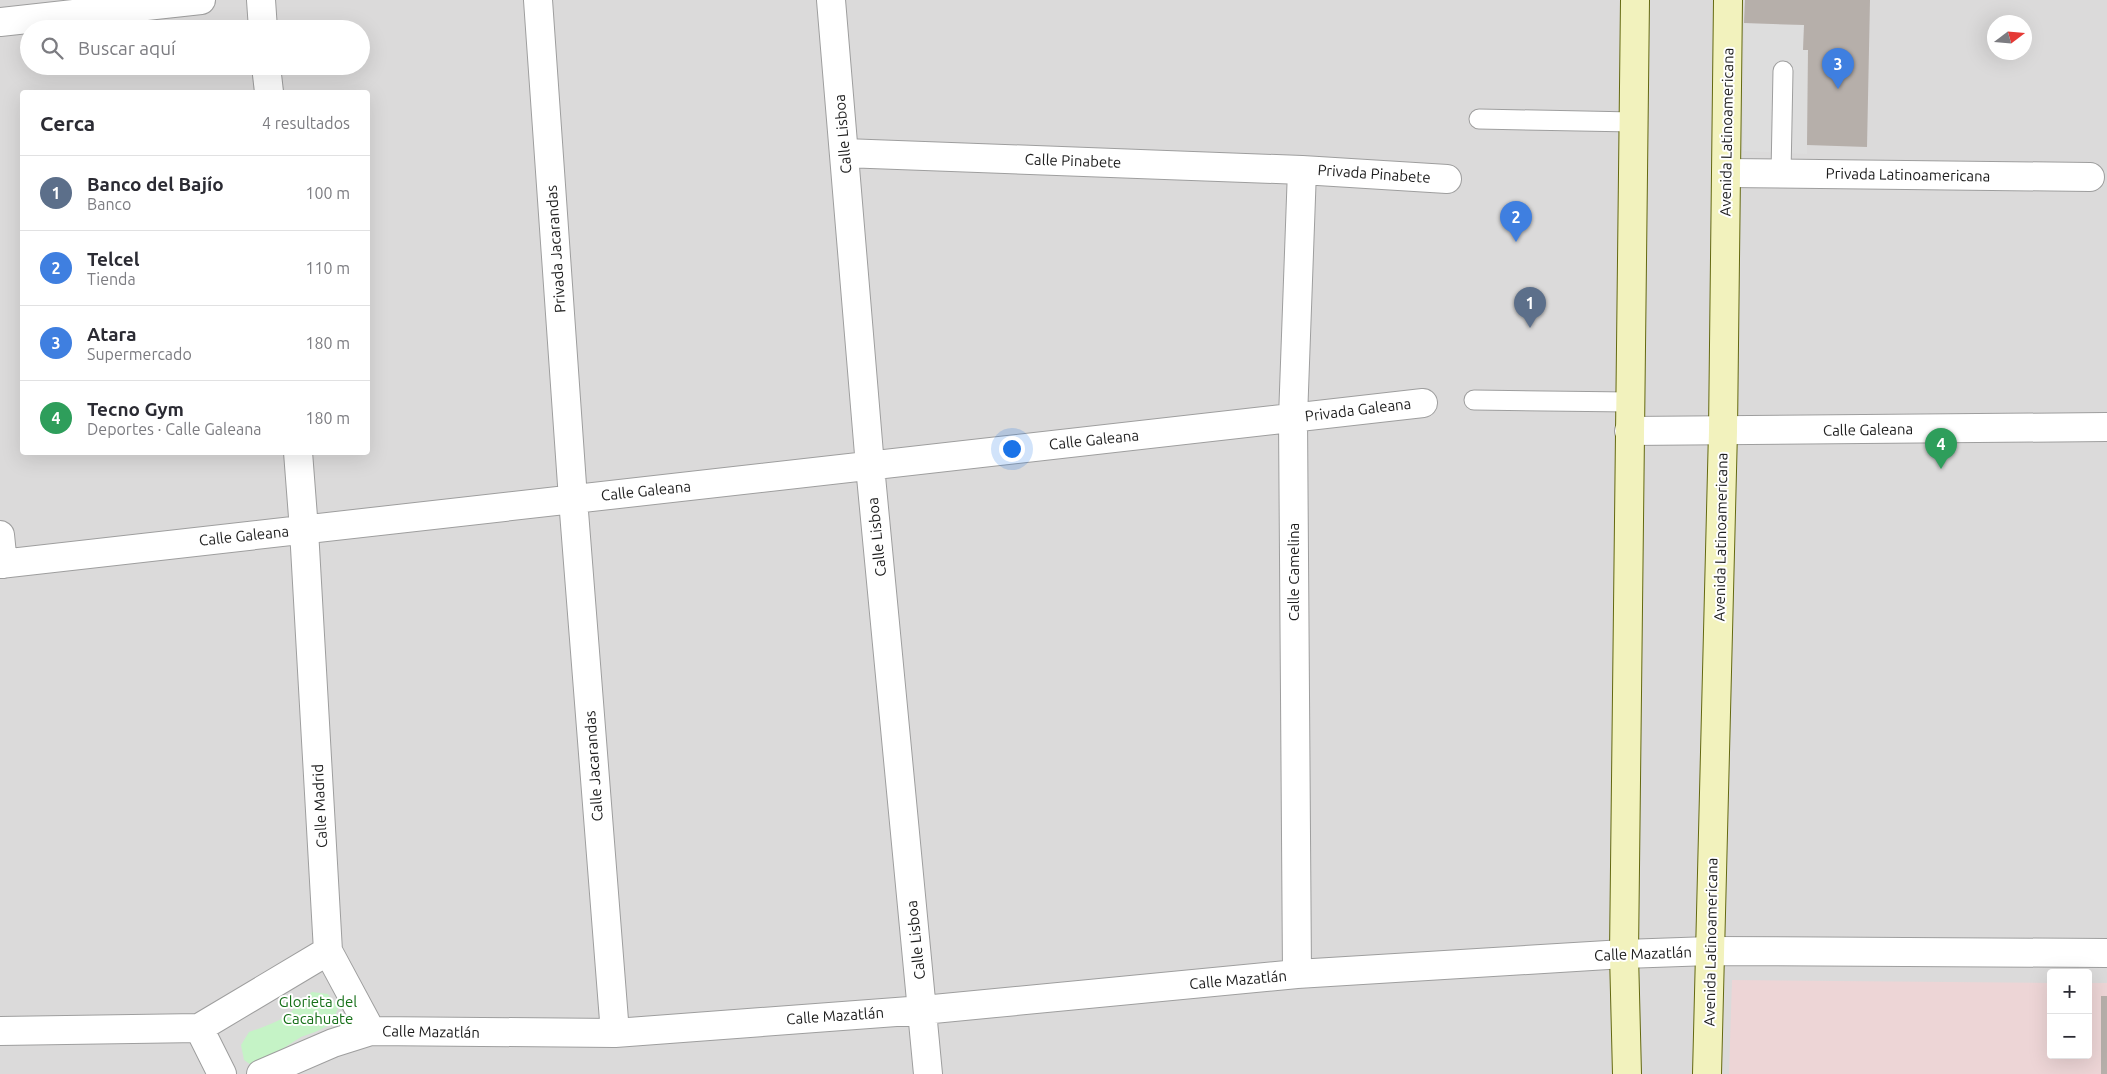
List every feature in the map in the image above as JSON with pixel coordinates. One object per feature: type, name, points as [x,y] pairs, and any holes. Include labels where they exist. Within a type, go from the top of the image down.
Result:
[{"type":"main road","points":[[1627,1074],[1624,954],[1635,0]]},
{"type":"main road","name":"Avenida Latinoamericana","points":[[1707,1074],[1723,431],[1728,0]]},
{"type":"street","points":[[0,22],[201,0]]},
{"type":"street","points":[[261,0],[262,20]]},
{"type":"street","name":"Privada Jacarandas","points":[[538,0],[573,499]]},
{"type":"street","name":"Calle Lisboa","points":[[831,0],[870,466],[928,1074]]},
{"type":"street","points":[[267,75],[269,90]]},
{"type":"street","name":"Calle Pinabete","points":[[844,153],[1302,170]]},
{"type":"street","name":"Privada Pinabete","points":[[1302,170],[1447,179]]},
{"type":"street","name":"Calle Camelina","points":[[1297,974],[1293,418],[1302,170]]},
{"type":"street","name":"Privada Latinoamericana","points":[[1726,173],[2090,177]]},
{"type":"street","name":"Privada Galeana","points":[[1293,418],[1423,403]]},
{"type":"street","name":"Calle Galeana","points":[[2,564],[1293,418]]},
{"type":"street","name":"Calle Galeana","points":[[1629,431],[2107,427]]},
{"type":"street","name":"Calle Madrid","points":[[298,455],[328,951],[371,1031]]},
{"type":"street","name":"Calle Jacarandas","points":[[573,499],[615,1033]]},
{"type":"street","points":[[0,535],[2,564]]},
{"type":"street","points":[[0,1031],[199,1028],[328,951]]},
{"type":"street","name":"Calle Mazatlán","points":[[371,1031],[615,1033],[923,1010],[1297,974],[1624,954],[1710,951],[2107,953]]},
{"type":"street","points":[[199,1028],[222,1074]]},
{"type":"street","points":[[261,1074],[333,1043],[371,1031]]},
{"type":"lane","points":[[1781,173],[1783,71]]},
{"type":"lane","points":[[1479,119],[1634,122]]},
{"type":"lane","points":[[1474,400],[1629,402]]},
{"type":"shaded area","points":[[0,0],[2107,0],[2107,1074],[0,1074]]},
{"type":"shaded area","points":[[1744,23],[1804,25],[1803,50],[1808,50],[1807,154],[1743,151]]},
{"type":"shaded area","points":[[1732,980],[2047,983],[2047,1059],[2092,1059],[2092,983],[2107,983],[2107,1074],[1729,1074]]},
{"type":"green space","name":"Glorieta del Cacahuate","points":[[312,992],[328,994],[338,1008],[332,1024],[301,1037],[254,1067],[244,1060],[241,1045],[249,1032],[284,1018]]},
{"type":"building","points":[[1745,0],[1870,0],[1867,147],[1807,145],[1808,50],[1803,50],[1804,25],[1744,23]]},
{"type":"building","points":[[2101,996],[2107,996],[2107,1074],[2101,1074]]},
{"type":"place","name":"Atara","points":[[1838,89]]},
{"type":"place","name":"Telcel","points":[[1516,242]]},
{"type":"place","name":"Banco del Bajío","points":[[1530,328]]},
{"type":"place","name":"Tecno Gym","points":[[1941,469]]}]
